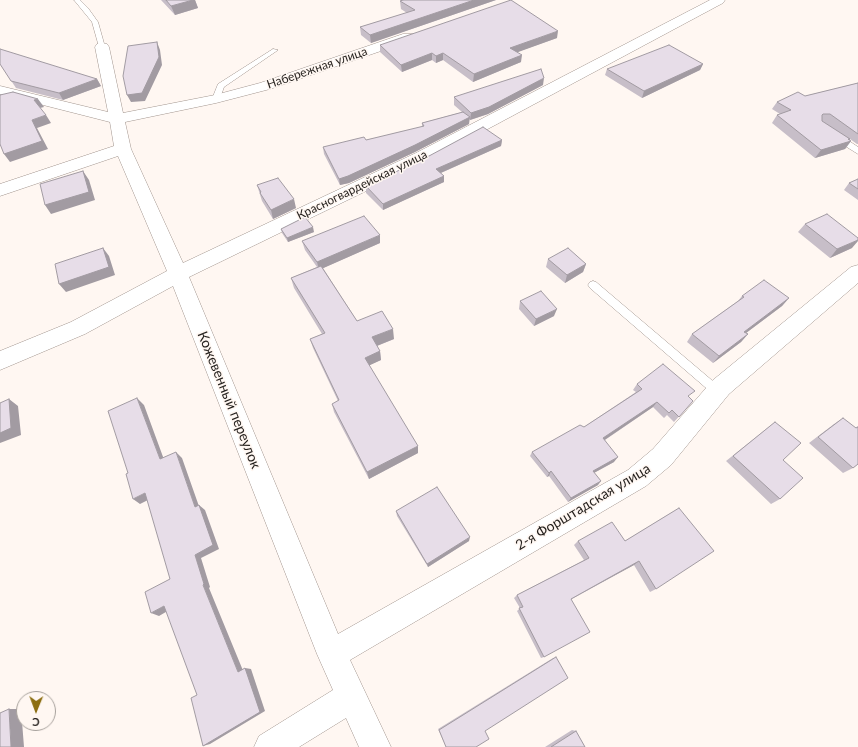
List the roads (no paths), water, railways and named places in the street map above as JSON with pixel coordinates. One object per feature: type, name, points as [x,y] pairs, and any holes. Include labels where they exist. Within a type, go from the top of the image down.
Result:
[{"type":"street","name":"Красногвардейская улица","points":[[0,361],[78,328],[178,274],[422,157],[719,0]]},
{"type":"street","name":"Набережная улица","points":[[117,119],[216,99],[265,86],[423,31]]},
{"type":"street","name":"Кожевенный переулок","points":[[102,47],[123,149],[178,274],[332,654],[375,747]]},
{"type":"street","points":[[0,90],[117,119]]},
{"type":"street","points":[[0,190],[123,149]]},
{"type":"street","name":"2-я Форштадская улица","points":[[332,654],[637,478],[662,457],[717,391],[858,272]]},
{"type":"street","points":[[270,747],[352,696]]},
{"type":"lane","points":[[77,0],[96,22],[102,47]]},
{"type":"lane","points":[[216,99],[221,86],[274,50]]},
{"type":"lane","points":[[833,134],[858,151]]},
{"type":"lane","points":[[593,285],[717,391]]}]
